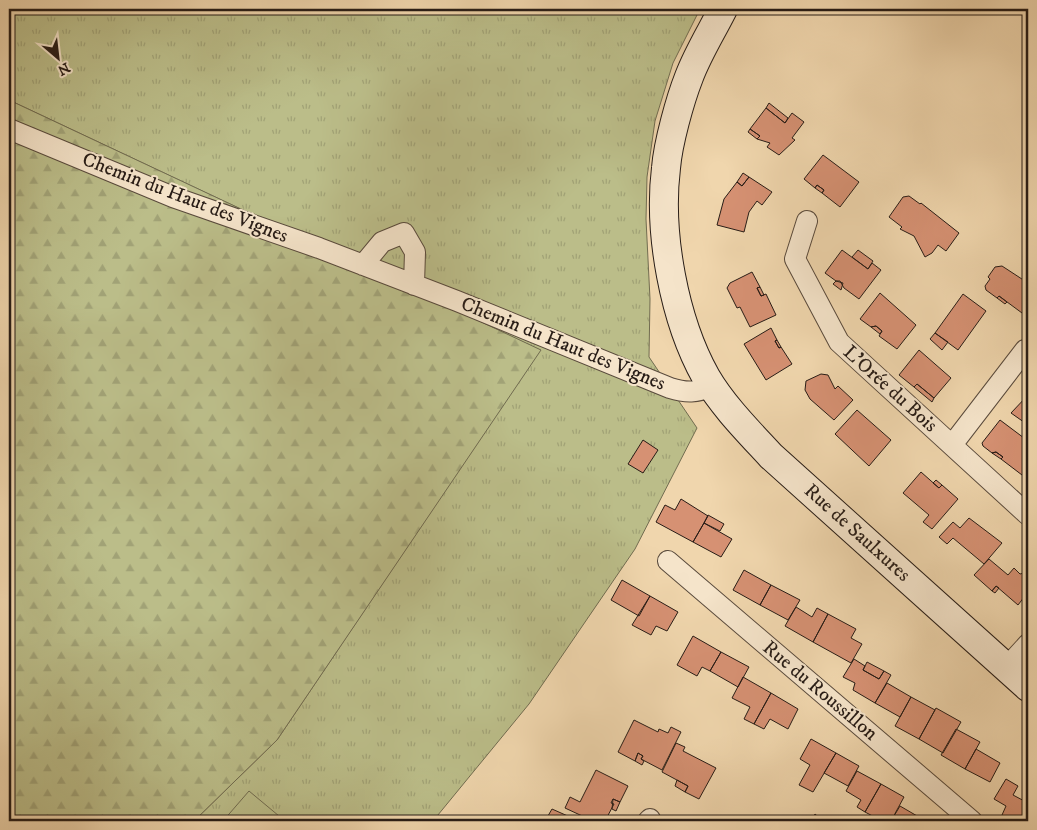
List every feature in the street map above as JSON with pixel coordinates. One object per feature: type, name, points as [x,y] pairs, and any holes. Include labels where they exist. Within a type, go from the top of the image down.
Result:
[{"type":"street","name":"Rue de Saulxures","points":[[717,21],[689,77],[666,168],[665,238],[680,318],[706,376],[742,424],[771,456],[1028,687]]},
{"type":"street","name":"Chemin du Haut des Vignes","points":[[9,129],[173,197],[363,265],[670,388],[691,392],[706,376]]},
{"type":"street","name":"L'Orée du Bois","points":[[807,221],[795,259],[839,342],[1028,515]]},
{"type":"street","points":[[363,265],[382,242],[404,233],[414,252],[414,285]]},
{"type":"street","name":"L'Orée du Bois","points":[[952,445],[1025,350]]},
{"type":"street","name":"Rue du Roussillon","points":[[668,561],[972,821]]},
{"type":"street","points":[[1006,668],[1028,644]]},
{"type":"green space","points":[[9,9],[700,9],[673,63],[655,121],[647,177],[646,219],[650,299],[649,357],[697,428],[635,549],[529,704],[433,821],[194,821],[277,740],[540,350],[9,100]]},
{"type":"green space","points":[[9,100],[541,350],[277,740],[194,821],[9,821]]},
{"type":"green space","points":[[249,791],[285,821],[223,821]]},
{"type":"building","points":[[769,103],[788,118],[785,123],[766,108]]},
{"type":"building","points":[[766,108],[785,123],[792,113],[804,122],[792,138],[795,140],[779,155],[767,147],[770,143],[757,139],[760,136],[750,129]]},
{"type":"building","points":[[750,129],[760,136],[757,139],[748,132]]},
{"type":"building","points":[[823,155],[859,182],[840,207],[822,193],[824,190],[817,185],[815,188],[804,179]]},
{"type":"building","points":[[743,173],[749,177],[742,186],[737,182]]},
{"type":"building","points":[[749,177],[772,192],[762,205],[757,201],[749,212],[744,232],[717,225],[724,199],[737,182],[742,186]]},
{"type":"building","points":[[817,185],[824,190],[822,193],[815,188]]},
{"type":"building","points":[[909,196],[921,203],[959,233],[946,251],[938,245],[932,253],[925,257],[914,236],[900,229],[902,227],[889,217],[903,197]]},
{"type":"building","points":[[842,250],[868,269],[872,263],[881,270],[859,299],[844,288],[840,281],[836,281],[825,273]]},
{"type":"building","points":[[858,250],[873,261],[868,269],[852,257]]},
{"type":"building","points":[[1002,266],[1028,283],[1028,304],[1022,313],[999,296],[997,298],[986,290],[985,286],[990,279],[988,277],[995,267]]},
{"type":"building","points":[[752,272],[760,287],[757,288],[761,296],[766,294],[776,315],[750,327],[740,307],[737,308],[727,288],[730,283]]},
{"type":"building","points":[[836,281],[843,283],[841,290],[833,284]]},
{"type":"building","points":[[760,287],[764,295],[761,296],[757,288]]},
{"type":"building","points":[[880,293],[916,325],[897,349],[879,336],[882,331],[876,326],[871,327],[860,319]]},
{"type":"building","points":[[963,294],[986,311],[958,350],[935,333]]},
{"type":"building","points":[[999,296],[1007,302],[1005,304],[997,298]]},
{"type":"building","points":[[876,326],[882,331],[880,334],[871,327]]},
{"type":"building","points":[[771,328],[779,348],[781,347],[792,364],[766,380],[744,344]]},
{"type":"building","points":[[935,333],[948,342],[942,350],[930,339]]},
{"type":"building","points":[[777,340],[781,347],[779,348],[775,341]]},
{"type":"building","points":[[919,350],[951,378],[934,398],[917,384],[914,387],[899,375]]},
{"type":"building","points":[[821,374],[828,375],[835,389],[838,386],[853,400],[834,420],[810,399],[805,390],[806,381]]},
{"type":"building","points":[[917,384],[934,398],[932,402],[914,387]]},
{"type":"building","points":[[1028,395],[1028,425],[1011,413]]},
{"type":"building","points":[[857,410],[891,440],[869,466],[835,434]]},
{"type":"building","points":[[1000,420],[1028,441],[1028,467],[1022,475],[1001,459],[1003,457],[996,452],[992,453],[983,446],[982,443]]},
{"type":"building","points":[[643,440],[658,450],[643,473],[628,464]]},
{"type":"building","points":[[996,452],[1003,457],[1001,459],[992,453]]},
{"type":"building","points":[[921,472],[939,488],[942,485],[958,499],[932,529],[923,522],[929,515],[903,493]]},
{"type":"building","points":[[936,480],[942,485],[939,488],[933,483]]},
{"type":"building","points":[[681,499],[708,516],[693,542],[656,522],[665,505],[675,510]]},
{"type":"building","points":[[708,515],[724,524],[720,531],[704,523]]},
{"type":"building","points":[[969,518],[1002,543],[984,564],[953,538],[947,544],[939,537],[953,522],[960,528]]},
{"type":"building","points":[[704,523],[732,539],[721,557],[693,542]]},
{"type":"building","points":[[989,559],[1008,575],[1014,568],[1020,574],[1028,572],[1028,592],[1018,605],[996,586],[992,591],[974,575]]},
{"type":"building","points":[[744,570],[771,585],[760,605],[733,590]]},
{"type":"building","points":[[622,580],[650,596],[639,616],[611,600]]},
{"type":"building","points":[[771,585],[800,600],[788,620],[760,605]]},
{"type":"building","points":[[996,586],[999,588],[995,593],[992,591]]},
{"type":"building","points":[[650,596],[678,612],[667,631],[656,626],[651,635],[632,625]]},
{"type":"building","points":[[796,607],[812,617],[817,608],[828,614],[813,642],[785,626]]},
{"type":"building","points":[[828,614],[856,629],[851,638],[862,644],[851,663],[813,642]]},
{"type":"building","points":[[693,636],[721,652],[710,671],[702,667],[697,676],[677,665]]},
{"type":"building","points":[[721,652],[749,667],[738,687],[710,671]]},
{"type":"building","points":[[854,659],[865,666],[863,670],[879,679],[884,671],[891,675],[875,703],[853,690],[855,683],[843,677]]},
{"type":"building","points":[[867,662],[884,671],[879,679],[863,670]]},
{"type":"building","points":[[743,677],[771,693],[754,724],[744,719],[750,707],[732,698]]},
{"type":"building","points":[[887,683],[911,697],[900,717],[875,703]]},
{"type":"building","points":[[771,693],[798,709],[788,729],[770,719],[764,729],[754,724]]},
{"type":"building","points":[[911,697],[935,710],[919,739],[895,726]]},
{"type":"building","points":[[936,708],[961,722],[943,753],[919,739]]},
{"type":"building","points":[[634,720],[658,732],[659,729],[668,733],[671,727],[681,732],[662,770],[641,759],[643,756],[638,753],[635,761],[618,752]]},
{"type":"building","points":[[956,729],[980,742],[965,769],[941,755]]},
{"type":"building","points":[[811,739],[836,753],[813,792],[799,785],[810,765],[800,759]]},
{"type":"building","points":[[676,743],[685,747],[683,751],[716,768],[699,799],[685,792],[688,786],[662,772]]},
{"type":"building","points":[[976,749],[1000,763],[990,782],[965,769]]},
{"type":"building","points":[[638,753],[643,756],[641,759],[644,761],[642,765],[635,761]]},
{"type":"building","points":[[836,753],[859,766],[848,786],[824,773]]},
{"type":"building","points":[[596,770],[628,786],[620,802],[613,799],[611,803],[614,804],[605,821],[593,821],[565,808],[570,797],[580,802]]},
{"type":"building","points":[[857,771],[881,784],[865,812],[857,807],[861,800],[846,791]]},
{"type":"building","points":[[1006,779],[1018,786],[1013,795],[1028,803],[1028,821],[1013,821],[1002,815],[1006,806],[994,799]]},
{"type":"building","points":[[677,780],[688,786],[685,792],[675,786]]},
{"type":"building","points":[[881,784],[904,797],[891,821],[882,821],[865,812]]},
{"type":"building","points":[[613,799],[620,802],[616,811],[612,809]]},
{"type":"building","points":[[900,806],[924,820],[891,821]]},
{"type":"building","points":[[552,809],[579,821],[545,821]]},
{"type":"building","points":[[815,814],[823,821],[811,821]]},
{"type":"building","points":[[582,816],[593,821],[579,820]]}]
